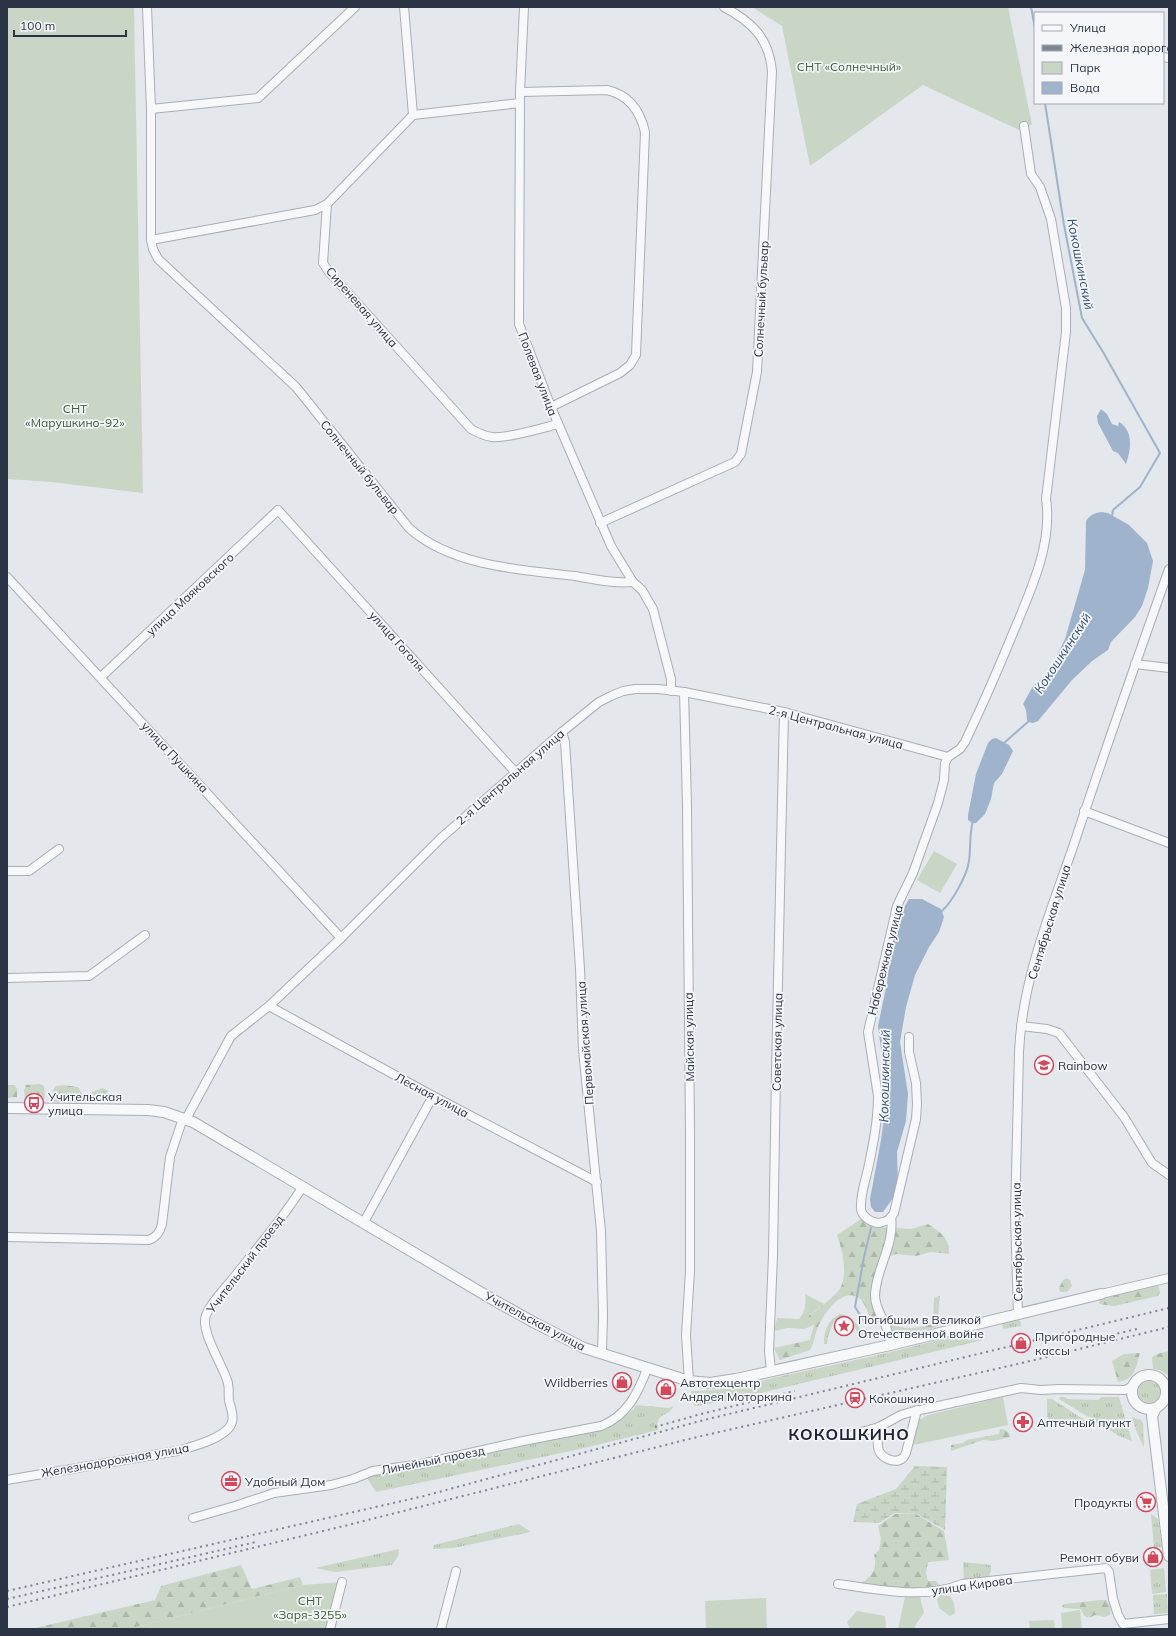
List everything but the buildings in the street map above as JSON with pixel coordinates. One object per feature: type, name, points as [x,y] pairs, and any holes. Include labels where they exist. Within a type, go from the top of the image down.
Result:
[{"type":"street","points":[[148,7],[151,108],[151,240],[311,211],[327,204],[413,115],[520,103]]},
{"type":"street","points":[[151,108],[258,98],[355,7]]},
{"type":"street","points":[[404,7],[413,115]]},
{"type":"street","name":"Полевая улица","points":[[524,7],[520,92],[518,324],[600,523],[616,555],[633,582],[642,590],[653,609],[671,679],[671,690]]},
{"type":"street","name":"Солнечный бульвар","points":[[600,523],[735,462],[741,454],[757,372],[772,71],[771,57],[767,45],[758,32],[724,7]]},
{"type":"street","points":[[520,92],[607,90],[621,94],[639,115],[644,132],[636,354],[630,365],[620,373],[551,407]]},
{"type":"street","points":[[948,757],[965,742],[990,690],[1037,573],[1041,560],[1048,520],[1049,510],[1046,499],[1066,332],[1066,308],[1052,219],[1040,187],[1031,174],[1024,126]]},
{"type":"street","name":"Сиреневая улица","points":[[327,204],[323,263],[329,272],[471,429],[481,434],[493,437],[503,437],[558,424]]},
{"type":"street","name":"Солнечный бульвар","points":[[151,240],[153,249],[158,259],[296,387],[409,528],[418,536],[435,546],[466,559],[525,570],[633,582]]},
{"type":"street","name":"улица Маяковского","points":[[101,677],[278,510]]},
{"type":"street","name":"улица Гоголя","points":[[278,510],[516,773]]},
{"type":"street","name":"Сентябрьская улица","points":[[1018,1315],[1015,1215],[1021,1026],[1034,962],[1084,812],[1169,569]]},
{"type":"street","name":"улица Пушкина","points":[[7,577],[341,938]]},
{"type":"street","points":[[1135,664],[1169,668]]},
{"type":"street","name":"2-я Центральная улица","points":[[184,1118],[231,1036],[269,1006],[341,938],[440,838],[562,732],[599,702],[623,691],[648,689],[684,692],[784,712],[948,757]]},
{"type":"street","name":"Майская улица","points":[[684,692],[687,805],[690,1133],[690,1271],[686,1335],[689,1381]]},
{"type":"street","name":"Советская улица","points":[[771,1371],[769,1351],[774,1248],[784,712]]},
{"type":"street","name":"Первомайская улица","points":[[562,732],[565,742],[580,969],[583,1050],[602,1231],[602,1354]]},
{"type":"street","name":"Набережная улица","points":[[889,1219],[878,1223],[871,1221],[864,1216],[861,1209],[878,1113],[878,1096],[868,1032],[897,906],[913,872],[938,803],[945,763],[948,757]]},
{"type":"street","points":[[1084,812],[1169,843]]},
{"type":"street","points":[[7,871],[28,871],[58,848]]},
{"type":"street","points":[[7,978],[89,976],[145,935]]},
{"type":"street","name":"Лесная улица","points":[[269,1006],[433,1096],[597,1182]]},
{"type":"street","points":[[1021,1026],[1047,1029],[1059,1033],[1124,1117],[1152,1163],[1169,1175]]},
{"type":"street","points":[[892,1345],[877,1307],[875,1296],[879,1275],[892,1235],[889,1219],[894,1213],[916,1116],[917,1088],[910,1052],[909,1037]]},
{"type":"street","points":[[364,1222],[433,1096]]},
{"type":"street","name":"Учительская улица","points":[[7,1108],[148,1110],[164,1112],[184,1118],[303,1186],[535,1323],[580,1346],[647,1369],[689,1381],[701,1383],[723,1381],[771,1371],[892,1345],[1101,1294]]},
{"type":"street","points":[[7,1237],[149,1240],[154,1238],[160,1231],[162,1224],[170,1157],[184,1118]]},
{"type":"street","name":"Учительский проезд","points":[[222,1434],[230,1427],[232,1420],[228,1382],[208,1335],[205,1326],[205,1317],[215,1300],[257,1249],[303,1186]]},
{"type":"street","points":[[1101,1294],[1169,1278]]},
{"type":"street","name":"Линейный проезд","points":[[193,1518],[274,1493],[331,1485],[373,1471],[421,1464],[523,1441],[601,1426],[613,1420],[627,1408],[638,1390],[647,1369]]},
{"type":"street","points":[[1130,1390],[1138,1380],[1148,1375],[1158,1378],[1167,1388],[1164,1401],[1151,1411]]},
{"type":"street","points":[[854,1434],[879,1427],[900,1415],[917,1410],[1021,1388],[1041,1390],[1130,1390]]},
{"type":"street","points":[[1130,1390],[1136,1404],[1151,1411]]},
{"type":"street","points":[[879,1427],[878,1446],[881,1454],[887,1459],[894,1461],[902,1458],[906,1453],[917,1410]]},
{"type":"street","points":[[1151,1411],[1169,1556]]},
{"type":"street","name":"Железнодорожная улица","points":[[7,1480],[177,1450],[222,1434]]},
{"type":"street","name":"улица Кирова","points":[[838,1584],[920,1592],[947,1589],[962,1584],[1106,1568],[1109,1572],[1115,1608],[1123,1624],[1169,1619]]},
{"type":"street","points":[[441,1629],[456,1571]]},
{"type":"street","points":[[330,1629],[342,1582]]},
{"type":"green space","name":"СНТ «Марушкино-92»","points":[[7,7],[134,7],[143,493],[51,482],[7,479]]},
{"type":"green space","name":"СНТ «Солнечный»","points":[[752,7],[1008,7],[1032,125],[1024,126],[1021,131],[923,85],[810,166],[782,26]]},
{"type":"green space","points":[[934,851],[957,864],[940,893],[917,880]]},
{"type":"green space","points":[[40,1084],[44,1086],[44,1099],[29,1100],[25,1097],[24,1091],[26,1085]]},
{"type":"green space","points":[[7,1085],[15,1085],[17,1089],[17,1097],[7,1098]]},
{"type":"green space","points":[[63,1085],[78,1087],[83,1096],[83,1103],[56,1102],[53,1100],[53,1090],[56,1086]]},
{"type":"green space","points":[[102,1088],[107,1090],[109,1095],[108,1098],[98,1100],[91,1094],[92,1092]]},
{"type":"green space","points":[[861,1219],[876,1227],[911,1229],[928,1224],[940,1233],[946,1240],[949,1248],[949,1254],[931,1252],[916,1256],[896,1254],[885,1258],[880,1297],[888,1318],[892,1323],[904,1328],[911,1328],[933,1324],[934,1298],[940,1296],[937,1327],[905,1334],[891,1334],[889,1325],[871,1320],[866,1307],[861,1300],[855,1296],[848,1296],[835,1302],[825,1315],[818,1327],[810,1350],[780,1360],[774,1348],[810,1340],[814,1325],[808,1316],[831,1299],[839,1291],[843,1281],[844,1268],[841,1247],[837,1235]]},
{"type":"green space","points":[[1067,1278],[1070,1280],[1072,1286],[1067,1292],[1060,1292],[1059,1288],[1063,1280]]},
{"type":"green space","points":[[1158,1285],[1160,1292],[1158,1296],[1114,1306],[1099,1304],[1100,1298]]},
{"type":"green space","points":[[805,1294],[824,1304],[808,1316],[814,1325],[804,1329],[788,1328],[774,1331],[777,1318],[799,1319],[805,1307]]},
{"type":"green space","points":[[840,1314],[852,1319],[859,1327],[863,1335],[859,1337],[853,1324],[848,1320],[841,1318],[834,1321],[828,1336],[827,1344],[824,1344],[827,1326],[832,1319]]},
{"type":"green space","points":[[1017,1319],[1021,1322],[1021,1326],[1003,1329],[1002,1322]]},
{"type":"green space","points":[[960,1334],[983,1340],[728,1401],[695,1406],[691,1400],[691,1391],[716,1390],[741,1386],[897,1351]]},
{"type":"green space","points":[[1169,1351],[1169,1376],[1160,1370],[1153,1369],[1152,1357]]},
{"type":"green space","points":[[1140,1353],[1136,1368],[1131,1376],[1124,1381],[1118,1382],[1112,1361],[1124,1354]]},
{"type":"green space","points":[[1149,1381],[1157,1384],[1160,1392],[1157,1400],[1149,1403],[1141,1400],[1138,1392],[1141,1384]]},
{"type":"green space","points":[[1003,1397],[1008,1425],[913,1445],[919,1420],[928,1415]]},
{"type":"green space","points":[[1060,1397],[1065,1397],[1068,1399],[1098,1400],[1102,1397],[1119,1397],[1132,1441],[1119,1436],[1059,1399]]},
{"type":"green space","points":[[1047,1399],[1052,1399],[1091,1424],[1050,1420],[1047,1417]]},
{"type":"green space","points":[[636,1405],[669,1408],[674,1406],[668,1413],[660,1417],[658,1430],[580,1449],[376,1492],[367,1478],[371,1475],[424,1468],[541,1441],[603,1429],[614,1425],[634,1409]]},
{"type":"green space","points":[[1132,1417],[1141,1420],[1143,1423],[1144,1448],[1136,1430]]},
{"type":"green space","points":[[1000,1429],[1007,1431],[1010,1437],[994,1441],[983,1440],[951,1451],[951,1445],[963,1443],[967,1440],[999,1434]]},
{"type":"green space","points":[[915,1466],[947,1467],[945,1530],[917,1514],[895,1513],[879,1523],[853,1522],[857,1504],[896,1489]]},
{"type":"green space","points":[[895,1514],[916,1514],[944,1531],[949,1560],[928,1562],[926,1573],[928,1581],[936,1581],[941,1586],[918,1590],[859,1585],[870,1576],[874,1569],[874,1555],[879,1550],[881,1539],[878,1526]]},
{"type":"green space","points":[[1151,1514],[1158,1519],[1162,1547],[1154,1548]]},
{"type":"green space","points":[[519,1524],[531,1532],[453,1548],[433,1549],[434,1545]]},
{"type":"green space","points":[[399,1549],[398,1556],[392,1565],[336,1572],[315,1568]]},
{"type":"green space","points":[[963,1562],[991,1565],[991,1571],[988,1579],[967,1581],[964,1579]]},
{"type":"green space","points":[[241,1565],[252,1589],[300,1577],[303,1585],[128,1629],[31,1629],[155,1600],[161,1586]]},
{"type":"green space","points":[[1164,1568],[1166,1592],[1152,1594],[1150,1570]]},
{"type":"green space","name":"СНТ «Заря-3255»","points":[[342,1582],[330,1629],[128,1629],[303,1585]]},
{"type":"green space","points":[[1167,1594],[1168,1613],[1154,1614],[1153,1595]]},
{"type":"green space","points":[[941,1595],[950,1596],[954,1603],[955,1613],[950,1616],[939,1608],[937,1599]]},
{"type":"green space","points":[[905,1597],[920,1597],[924,1613],[916,1624],[915,1629],[898,1629]]},
{"type":"green space","points":[[766,1598],[767,1629],[706,1629],[705,1601]]},
{"type":"green space","points":[[1106,1600],[1109,1604],[1111,1609],[1110,1615],[1104,1617],[1095,1615],[1092,1617],[1086,1617],[1081,1609],[1064,1608],[1062,1606],[1064,1604]]},
{"type":"green space","points":[[1080,1610],[1082,1629],[1062,1629],[1061,1613]]},
{"type":"green space","points":[[857,1611],[885,1616],[886,1629],[850,1629],[847,1622]]},
{"type":"green space","points":[[1054,1620],[1055,1629],[1030,1629],[1029,1621]]},
{"type":"water","points":[[1101,409],[1107,414],[1112,424],[1118,426],[1119,422],[1127,430],[1130,447],[1126,464],[1118,453],[1113,451],[1098,423],[1097,416]]},
{"type":"water","points":[[1101,512],[1108,513],[1129,525],[1147,543],[1153,561],[1148,588],[1142,606],[1135,617],[1111,642],[1108,650],[1092,661],[1072,680],[1038,721],[1033,723],[1028,722],[1026,710],[1023,704],[1033,686],[1048,673],[1065,639],[1085,570],[1086,521],[1092,515]]},
{"type":"water","points":[[996,738],[1009,745],[1013,751],[1002,774],[994,783],[991,799],[985,814],[976,823],[972,823],[968,820],[968,815],[976,774],[988,743],[992,739]]},
{"type":"water","points":[[909,899],[922,899],[941,909],[944,917],[939,932],[929,947],[915,975],[906,1007],[900,1042],[908,1094],[906,1121],[897,1152],[898,1183],[893,1198],[883,1212],[875,1212],[871,1207],[870,1199],[886,1103],[884,1072],[878,1026],[887,983],[891,944],[902,911]]},
{"type":"waterway","name":"Кокошкинский","points":[[1031,7],[1034,23]]},
{"type":"waterway","name":"Кокошкинский","points":[[1045,104],[1064,225],[1082,318],[1160,453],[1140,487],[1113,510],[1112,516]]},
{"type":"waterway","name":"Кокошкинский","points":[[1004,743],[1029,721]]},
{"type":"waterway","name":"Кокошкинский","points":[[941,912],[954,895],[968,867],[973,821]]},
{"type":"waterway","points":[[866,1324],[855,1307],[871,1228]]},
{"type":"railway","points":[[7,1591],[424,1496],[704,1420],[1169,1308]]},
{"type":"railway","points":[[7,1607],[344,1526],[693,1438],[1022,1363],[1169,1327]]},
{"type":"railway","points":[[1094,1339],[1137,1329]]},
{"type":"railway","points":[[655,1427],[795,1391]]},
{"type":"railway","points":[[7,1599],[256,1542]]},
{"type":"place","name":"Rainbow","points":[[1044,1065]]},
{"type":"place","name":"Учительская улица","points":[[34,1103]]},
{"type":"place","name":"Погибшим в Великой Отечественной войне","points":[[844,1326]]},
{"type":"place","name":"Пригородные кассы","points":[[1021,1343]]},
{"type":"place","name":"Wildberries","points":[[622,1382]]},
{"type":"place","name":"Автотехцентр Андрея Моторкина","points":[[666,1389]]},
{"type":"place","name":"Кокошкино","points":[[855,1398]]},
{"type":"place","name":"Аптечный пункт","points":[[1023,1422]]},
{"type":"place","name":"Удобный Дом","points":[[231,1481]]},
{"type":"place","name":"Продукты","points":[[1146,1502]]},
{"type":"place","name":"Ремонт обуви","points":[[1153,1557]]},
{"type":"district","name":"КОКОШКИНО","points":[[849,1434]]}]
